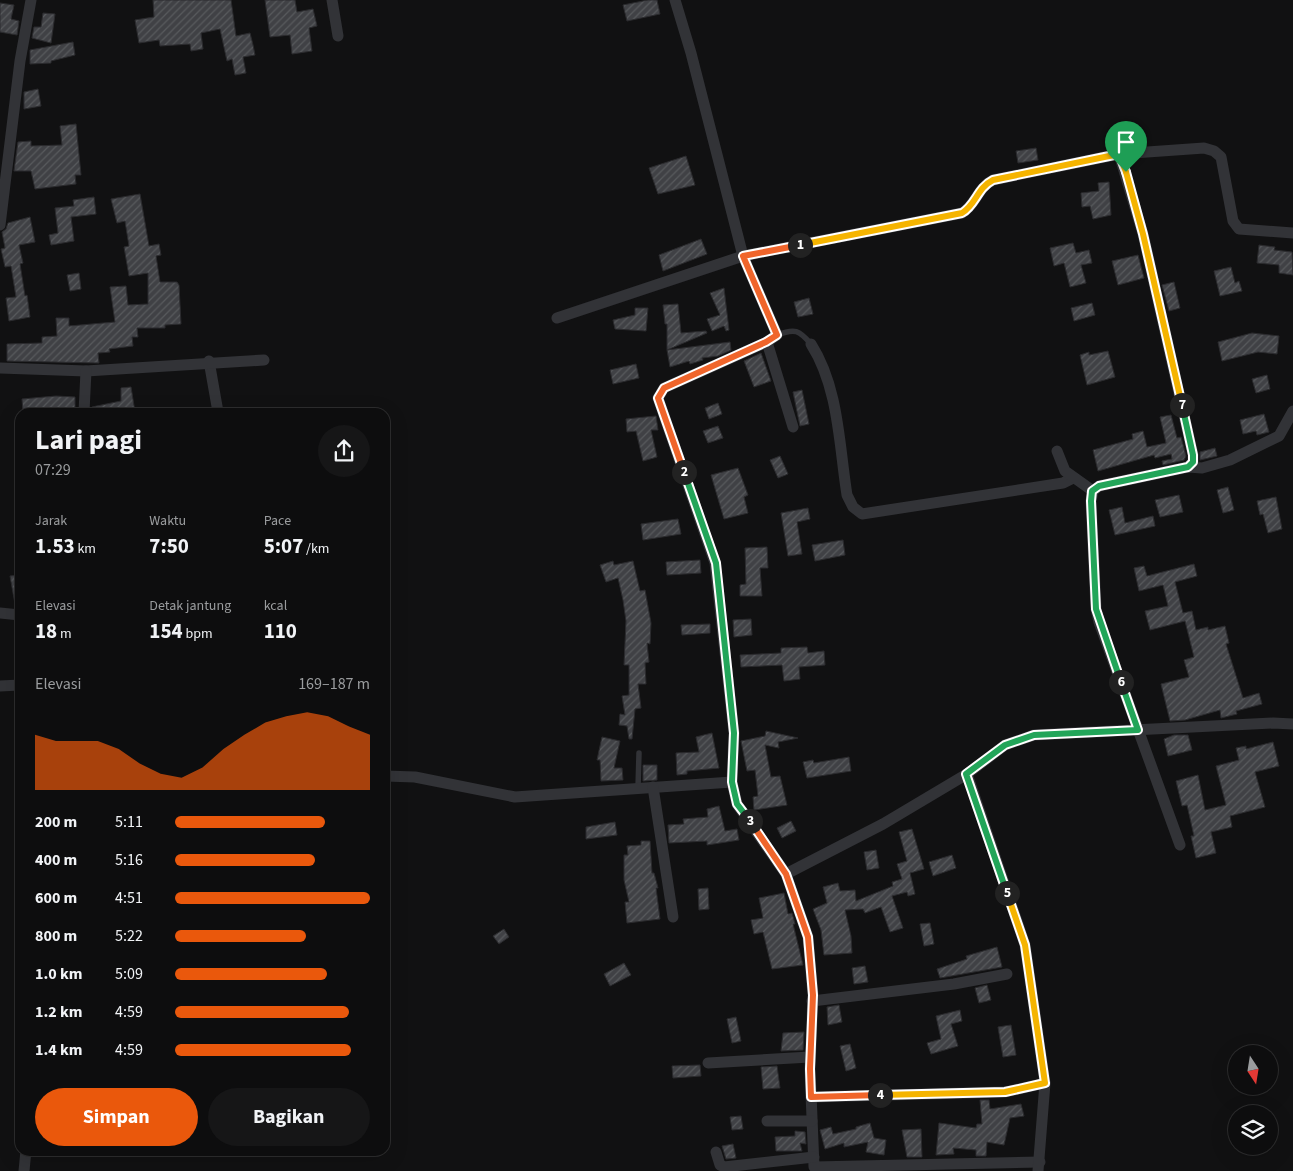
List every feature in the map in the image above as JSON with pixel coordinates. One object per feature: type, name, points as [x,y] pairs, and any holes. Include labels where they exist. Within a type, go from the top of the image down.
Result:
[{"type":"street","points":[[0,226],[20,61],[31,0]]},
{"type":"street","points":[[332,0],[338,36]]},
{"type":"street","points":[[675,0],[691,53],[743,256],[777,335],[766,342],[664,388],[658,398],[716,563],[734,733],[732,782],[737,804],[786,874],[808,937],[812,963],[810,1057],[814,1165]]},
{"type":"street","points":[[557,318],[743,256],[962,213],[972,206],[983,185],[993,180],[1119,154],[1204,148],[1214,151],[1221,157],[1232,221],[1239,229],[1293,233]]},
{"type":"street","points":[[1119,154],[1143,234],[1193,455],[1193,462],[1188,467]]},
{"type":"street","points":[[766,342],[793,427]]},
{"type":"street","points":[[811,344],[821,359],[832,392],[847,495],[854,507],[862,514],[1064,483],[1073,478]]},
{"type":"street","points":[[0,368],[86,370],[209,361],[264,360]]},
{"type":"street","points":[[209,361],[217,408]]},
{"type":"street","points":[[84,408],[86,370]]},
{"type":"street","points":[[1180,845],[1096,609],[1092,491],[1099,486],[1188,467],[1202,468],[1230,460],[1279,436],[1293,410]]},
{"type":"street","points":[[1056,451],[1062,468],[1092,491]]},
{"type":"street","points":[[0,613],[15,614]]},
{"type":"street","points":[[0,686],[15,685]]},
{"type":"street","points":[[786,874],[883,824],[966,774],[1005,745],[1034,735],[1273,723],[1293,724]]},
{"type":"street","points":[[716,1152],[720,1166],[724,1167],[814,1165],[1039,1166],[1045,1083],[1025,945],[966,774]]},
{"type":"street","points":[[390,776],[415,776],[515,797],[732,782]]},
{"type":"street","points":[[653,787],[672,917]]},
{"type":"street","points":[[812,1002],[954,984],[1007,974]]},
{"type":"street","points":[[708,1063],[810,1057]]},
{"type":"street","points":[[811,1097],[1005,1092],[1045,1083]]},
{"type":"street","points":[[767,1121],[812,1121]]},
{"type":"street","points":[[24,1171],[25,1156]]},
{"type":"lane","points":[[777,335],[790,330],[801,334],[811,344]]},
{"type":"lane","points":[[638,788],[639,754]]},
{"type":"building","points":[[153,0],[231,0],[236,36],[250,33],[253,45],[255,55],[243,57],[246,73],[235,75],[232,59],[227,61],[220,29],[201,33],[203,49],[191,51],[190,44],[160,46],[159,40],[139,43],[135,20],[154,17]]},
{"type":"building","points":[[265,0],[295,0],[297,12],[313,9],[317,26],[309,28],[312,51],[292,54],[290,35],[270,37]]},
{"type":"building","points":[[657,0],[660,14],[627,21],[623,5]]},
{"type":"building","points":[[0,3],[14,5],[11,19],[19,21],[17,35],[0,32]]},
{"type":"building","points":[[43,13],[55,14],[51,43],[32,38],[34,27],[41,27]]},
{"type":"building","points":[[73,42],[75,55],[51,61],[51,63],[30,64],[30,50]]},
{"type":"building","points":[[38,89],[41,106],[24,109],[24,92]]},
{"type":"building","points":[[76,124],[81,175],[75,175],[76,184],[35,189],[31,171],[14,171],[18,142],[31,141],[31,146],[62,145],[60,126]]},
{"type":"building","points":[[1036,148],[1038,160],[1018,163],[1016,151]]},
{"type":"building","points":[[686,156],[695,185],[658,194],[649,168]]},
{"type":"building","points":[[1109,182],[1111,215],[1093,219],[1090,206],[1082,207],[1081,193],[1099,191],[1098,183]]},
{"type":"building","points":[[140,194],[149,246],[159,244],[161,255],[156,256],[160,282],[177,282],[179,285],[181,324],[165,325],[165,328],[137,328],[138,337],[132,337],[133,346],[109,349],[110,352],[98,353],[99,363],[7,361],[7,344],[42,343],[42,337],[57,336],[56,318],[69,318],[69,326],[115,322],[110,287],[126,286],[128,305],[148,304],[148,273],[129,276],[124,247],[129,246],[125,221],[117,223],[111,199]]},
{"type":"building","points":[[94,197],[96,214],[71,217],[74,241],[51,245],[49,235],[58,233],[55,208],[74,206],[73,200]]},
{"type":"building","points":[[30,217],[35,242],[19,245],[23,263],[20,264],[30,317],[9,321],[6,298],[16,297],[11,266],[5,267],[1,249],[5,248],[2,232],[6,229],[8,223]]},
{"type":"building","points":[[701,239],[707,254],[663,271],[659,255]]},
{"type":"building","points":[[1073,243],[1076,253],[1089,250],[1092,263],[1081,265],[1086,283],[1070,287],[1064,263],[1054,266],[1050,248]]},
{"type":"building","points":[[1259,245],[1275,247],[1274,250],[1292,252],[1293,275],[1279,273],[1279,265],[1257,263]]},
{"type":"building","points":[[1138,255],[1144,278],[1118,285],[1112,261]]},
{"type":"building","points":[[1231,267],[1235,283],[1239,281],[1242,291],[1220,296],[1214,271]]},
{"type":"building","points":[[79,273],[81,289],[70,291],[67,275]]},
{"type":"building","points":[[1174,282],[1180,308],[1169,311],[1162,285]]},
{"type":"building","points":[[724,288],[729,330],[726,331],[724,326],[712,331],[707,319],[720,315],[710,293]]},
{"type":"building","points":[[809,298],[813,314],[798,317],[794,302]]},
{"type":"building","points":[[1092,303],[1095,315],[1074,321],[1071,308]]},
{"type":"building","points":[[678,304],[681,333],[706,331],[707,333],[667,350],[667,324],[665,324],[663,305]]},
{"type":"building","points":[[635,308],[648,308],[646,331],[615,329],[613,320],[635,315]]},
{"type":"building","points":[[1252,333],[1279,336],[1277,354],[1258,352],[1222,361],[1218,342]]},
{"type":"building","points":[[730,342],[731,350],[718,356],[702,358],[703,360],[690,364],[689,361],[670,367],[667,350]]},
{"type":"building","points":[[1108,351],[1115,377],[1087,385],[1080,355],[1089,352],[1089,355]]},
{"type":"building","points":[[761,353],[771,381],[754,387],[744,361]]},
{"type":"building","points":[[636,364],[639,378],[613,384],[610,370]]},
{"type":"building","points":[[1267,375],[1270,389],[1256,393],[1252,379]]},
{"type":"building","points":[[131,387],[134,408],[92,408],[121,401],[121,388]]},
{"type":"building","points":[[802,390],[809,424],[800,426],[793,392]]},
{"type":"building","points":[[56,396],[75,397],[75,408],[23,408],[22,399]]},
{"type":"building","points":[[718,403],[722,414],[709,419],[705,408]]},
{"type":"building","points":[[1264,414],[1269,432],[1257,435],[1256,431],[1243,434],[1240,420]]},
{"type":"building","points":[[1171,415],[1177,438],[1181,437],[1186,456],[1184,460],[1163,465],[1162,461],[1172,459],[1171,454],[1155,458],[1154,455],[1098,471],[1093,450],[1133,439],[1132,434],[1143,431],[1147,447],[1166,443],[1160,417]]},
{"type":"building","points":[[656,416],[658,430],[651,430],[657,457],[643,461],[636,431],[627,432],[626,419]]},
{"type":"building","points":[[718,426],[723,438],[708,443],[703,431]]},
{"type":"building","points":[[1215,448],[1217,456],[1200,460],[1200,452]]},
{"type":"building","points":[[780,456],[788,474],[778,478],[770,460]]},
{"type":"building","points":[[738,468],[748,495],[744,497],[748,513],[724,519],[711,475]]},
{"type":"building","points":[[1228,487],[1234,510],[1223,513],[1217,490]]},
{"type":"building","points":[[1179,495],[1183,512],[1160,517],[1155,500]]},
{"type":"building","points":[[1276,497],[1282,529],[1268,533],[1263,514],[1260,515],[1257,501]]},
{"type":"building","points":[[1122,507],[1125,523],[1153,516],[1155,526],[1115,535],[1109,510]]},
{"type":"building","points":[[808,508],[810,519],[797,522],[802,554],[788,556],[781,513]]},
{"type":"building","points":[[678,519],[681,534],[643,540],[641,524]]},
{"type":"building","points":[[843,540],[845,555],[815,561],[812,545]]},
{"type":"building","points":[[767,547],[768,568],[760,568],[762,596],[740,596],[740,585],[746,584],[745,548]]},
{"type":"building","points":[[700,560],[701,573],[667,575],[666,562]]},
{"type":"building","points":[[613,561],[614,565],[633,561],[640,591],[645,590],[651,623],[650,644],[647,643],[649,662],[645,663],[646,684],[638,684],[641,708],[635,709],[632,739],[629,739],[627,726],[619,725],[620,714],[625,715],[622,696],[629,695],[629,665],[624,665],[626,621],[623,600],[618,578],[606,582],[600,565]]},
{"type":"building","points":[[1194,564],[1197,576],[1175,582],[1183,613],[1192,611],[1196,630],[1208,627],[1208,630],[1225,626],[1229,643],[1226,644],[1243,698],[1259,693],[1262,704],[1236,711],[1237,714],[1221,718],[1220,710],[1185,720],[1170,721],[1161,684],[1189,677],[1184,660],[1194,657],[1185,621],[1150,630],[1145,611],[1168,606],[1163,585],[1139,591],[1134,568],[1144,566],[1147,576]]},
{"type":"building","points":[[10,576],[15,576],[15,604]]},
{"type":"building","points":[[751,619],[752,635],[734,637],[733,620]]},
{"type":"building","points":[[710,624],[710,633],[682,635],[681,625]]},
{"type":"building","points":[[807,647],[808,653],[824,651],[825,665],[799,667],[800,679],[784,681],[782,665],[741,667],[740,655],[781,653],[781,648]]},
{"type":"building","points":[[766,731],[798,738],[778,742],[779,748],[765,745],[771,777],[780,776],[787,805],[754,810],[753,797],[758,796],[755,770],[747,771],[741,741],[765,736]]},
{"type":"building","points":[[712,733],[719,768],[687,771],[687,774],[677,775],[676,753],[699,752],[696,737]]},
{"type":"building","points":[[1174,735],[1188,735],[1192,750],[1168,756],[1164,739]]},
{"type":"building","points":[[602,737],[620,741],[614,768],[622,768],[623,780],[601,781],[600,760],[597,760]]},
{"type":"building","points":[[1273,742],[1279,766],[1255,772],[1265,807],[1230,816],[1232,827],[1211,832],[1216,853],[1196,858],[1191,836],[1194,836],[1187,805],[1182,806],[1176,781],[1198,775],[1205,810],[1226,805],[1216,766],[1239,760],[1236,748],[1246,746],[1246,749]]},
{"type":"building","points":[[849,757],[851,771],[807,778],[803,762],[813,760],[814,763]]},
{"type":"building","points":[[643,765],[657,765],[657,780],[643,781]]},
{"type":"building","points":[[719,806],[725,831],[737,829],[739,840],[707,845],[707,841],[669,843],[668,825],[684,824],[683,819],[708,817],[707,809]]},
{"type":"building","points":[[791,821],[796,831],[782,838],[777,828]]},
{"type":"building","points":[[615,822],[617,835],[586,839],[586,827]]},
{"type":"building","points":[[912,829],[924,869],[910,873],[915,894],[908,896],[907,892],[892,896],[903,928],[890,932],[881,907],[865,913],[863,909],[845,910],[851,936],[852,953],[824,955],[821,930],[813,909],[827,903],[823,887],[838,883],[840,891],[855,890],[856,901],[893,886],[892,882],[902,879],[897,864],[907,861],[899,832]]},
{"type":"building","points":[[641,841],[650,841],[652,873],[654,873],[658,888],[656,888],[660,919],[627,923],[625,902],[629,902],[624,880],[624,855],[628,855],[627,846],[641,845]]},
{"type":"building","points":[[876,850],[879,868],[867,870],[864,852]]},
{"type":"building","points":[[952,855],[956,868],[933,876],[929,862]]},
{"type":"building","points":[[708,888],[709,909],[699,910],[698,889]]},
{"type":"building","points":[[784,893],[788,914],[792,913],[795,924],[793,924],[803,965],[772,969],[763,932],[754,934],[751,920],[763,918],[759,898]]},
{"type":"building","points":[[930,923],[934,944],[924,946],[920,924]]},
{"type":"building","points":[[504,929],[509,937],[499,944],[493,936]]},
{"type":"building","points":[[997,947],[1002,967],[940,978],[937,969],[967,959],[966,956]]},
{"type":"building","points":[[624,963],[631,975],[610,986],[604,974]]},
{"type":"building","points":[[865,966],[868,982],[854,984],[852,968]]},
{"type":"building","points":[[987,985],[991,1000],[979,1003],[975,988]]},
{"type":"building","points":[[839,1005],[842,1022],[828,1025],[827,1007]]},
{"type":"building","points":[[960,1010],[962,1021],[951,1024],[958,1046],[931,1054],[927,1043],[941,1039],[936,1016]]},
{"type":"building","points":[[736,1017],[741,1041],[732,1043],[727,1019]]},
{"type":"building","points":[[1011,1025],[1016,1055],[1003,1057],[998,1027]]},
{"type":"building","points":[[804,1032],[803,1050],[781,1051],[783,1033]]},
{"type":"building","points":[[850,1044],[856,1068],[846,1071],[840,1046]]},
{"type":"building","points":[[700,1065],[701,1076],[673,1078],[672,1066]]},
{"type":"building","points":[[777,1066],[780,1088],[763,1089],[761,1067]]},
{"type":"building","points":[[980,1100],[989,1100],[990,1109],[1021,1104],[1024,1116],[1010,1118],[1004,1145],[987,1142],[986,1156],[976,1156],[976,1150],[953,1148],[954,1154],[936,1155],[939,1123],[976,1128],[977,1124],[982,1124]]},
{"type":"building","points":[[741,1116],[743,1129],[732,1130],[730,1117]]},
{"type":"building","points":[[870,1123],[874,1138],[886,1140],[884,1155],[866,1152],[868,1142],[844,1147],[844,1143],[825,1149],[820,1130],[831,1127],[833,1134],[856,1129],[856,1127]]},
{"type":"building","points":[[921,1129],[922,1157],[907,1157],[902,1130]]},
{"type":"building","points":[[795,1131],[805,1132],[806,1144],[800,1143],[802,1151],[776,1151],[775,1137],[795,1136]]},
{"type":"building","points":[[733,1144],[736,1158],[726,1159],[722,1146]]},
{"type":"route","points":[[1119,154],[1126,172],[1143,234],[1193,455],[1193,462],[1188,467],[1099,486],[1092,491],[1096,609],[1138,730],[1073,731],[1034,735],[1005,745],[966,774],[1025,945],[1045,1083],[1005,1092],[811,1097],[810,1069],[813,995],[812,963],[808,937],[786,874],[737,804],[732,782],[734,733],[716,563],[658,398],[659,392],[664,388],[766,342],[777,335],[743,256],[962,213],[972,206],[983,185],[993,180],[1119,154]]}]
